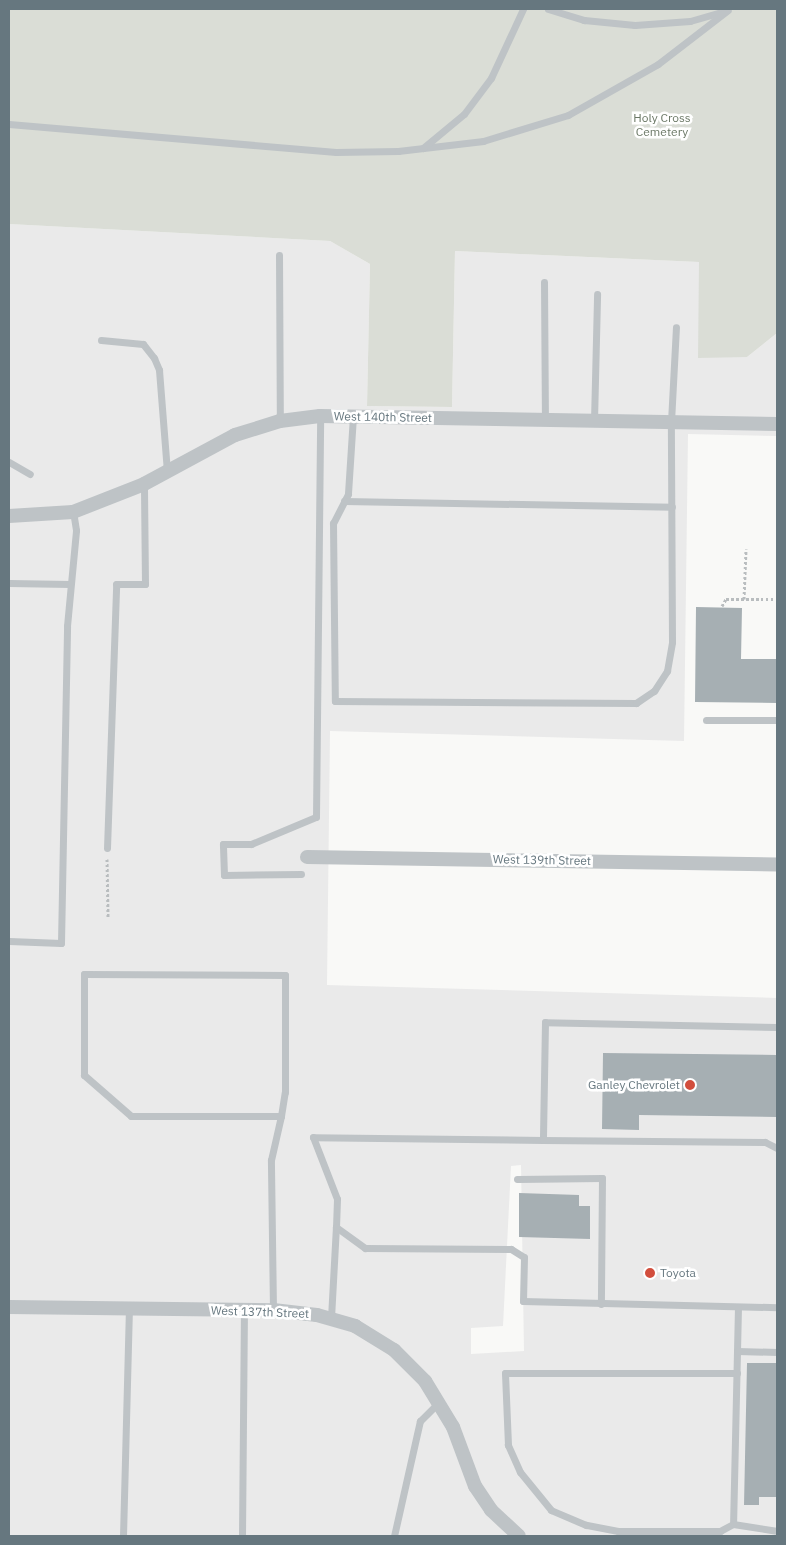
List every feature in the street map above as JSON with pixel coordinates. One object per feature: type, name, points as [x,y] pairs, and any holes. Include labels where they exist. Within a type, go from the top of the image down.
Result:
[{"type":"street","name":"West 140th Street","points":[[9,516],[74,512],[144,484],[235,435],[280,421],[320,416],[777,424]]},
{"type":"street","name":"West 139th Street","points":[[307,857],[777,864]]},
{"type":"street","name":"West 137th Street","points":[[9,1307],[273,1310],[332,1318],[378,1338],[414,1369],[439,1402],[475,1486],[491,1510],[519,1536]]},
{"type":"lane","points":[[422,148],[464,114],[491,78],[523,9]]},
{"type":"lane","points":[[548,9],[584,20],[635,25],[690,21],[728,9]]},
{"type":"lane","points":[[9,124],[336,152],[422,148],[482,141],[568,115],[658,64],[728,9]]},
{"type":"lane","points":[[279,255],[280,421]]},
{"type":"lane","points":[[544,282],[545,420]]},
{"type":"lane","points":[[594,421],[597,294]]},
{"type":"lane","points":[[353,416],[344,501],[333,523],[335,701],[636,703],[654,692],[667,671],[672,642],[671,422],[676,327]]},
{"type":"lane","points":[[101,340],[143,344],[154,358],[159,370],[167,471]]},
{"type":"lane","points":[[301,874],[224,875],[223,844],[251,844],[316,817],[320,416]]},
{"type":"lane","points":[[9,462],[30,474]]},
{"type":"lane","points":[[107,848],[116,584],[145,584],[144,484]]},
{"type":"lane","points":[[344,501],[672,507]]},
{"type":"lane","points":[[9,940],[62,942],[70,584],[76,530],[74,512]]},
{"type":"lane","points":[[9,583],[70,584]]},
{"type":"lane","points":[[706,720],[777,720]]},
{"type":"lane","points":[[273,1310],[271,1160],[285,1092],[285,975],[84,974],[84,1075],[131,1116],[280,1116]]},
{"type":"lane","points":[[543,1140],[545,1022],[777,1027]]},
{"type":"lane","points":[[332,1318],[337,1199],[312,1137],[765,1142],[777,1148]]},
{"type":"lane","points":[[517,1179],[602,1178],[601,1304]]},
{"type":"lane","points":[[336,1227],[365,1248],[511,1250],[524,1257],[523,1301],[777,1307]]},
{"type":"lane","points":[[732,1524],[738,1307]]},
{"type":"lane","points":[[123,1536],[129,1309]]},
{"type":"lane","points":[[242,1536],[244,1310]]},
{"type":"lane","points":[[737,1351],[777,1352]]},
{"type":"lane","points":[[732,1524],[720,1532],[618,1532],[586,1525],[550,1510],[520,1472],[508,1445],[505,1373],[736,1373]]},
{"type":"lane","points":[[394,1536],[420,1421],[439,1402]]},
{"type":"lane","points":[[732,1524],[761,1533],[777,1531]]},
{"type":"path","points":[[744,599],[746,549]]},
{"type":"path","points":[[722,606],[726,599],[777,600]]},
{"type":"path","points":[[107,848],[108,918]]},
{"type":"shaded area","points":[[9,224],[330,241],[370,264],[367,406],[452,407],[455,251],[699,262],[747,357],[777,333],[777,436],[688,434],[684,741],[330,731],[327,985],[777,998],[777,1536],[9,1536]],"holes":[[[521,1165],[524,1351],[471,1354],[471,1328],[503,1326],[511,1166]]]},
{"type":"green space","name":"Holy Cross Cemetery","points":[[9,9],[777,9],[777,333],[747,357],[698,358],[699,262],[455,251],[452,407],[367,406],[370,264],[330,241],[9,224]]},
{"type":"building","points":[[696,607],[742,608],[741,659],[777,659],[777,703],[695,702]]},
{"type":"building","name":"Ganley Chevrolet","points":[[603,1053],[777,1055],[777,1117],[639,1115],[639,1130],[602,1129]]},
{"type":"building","points":[[519,1193],[579,1195],[579,1206],[590,1206],[590,1239],[519,1237]]},
{"type":"building","points":[[747,1363],[777,1363],[777,1497],[759,1497],[759,1505],[744,1505]]},
{"type":"place","name":"Ganley Chevrolet","points":[[690,1085]]},
{"type":"place","name":"Toyota","points":[[650,1273]]}]
